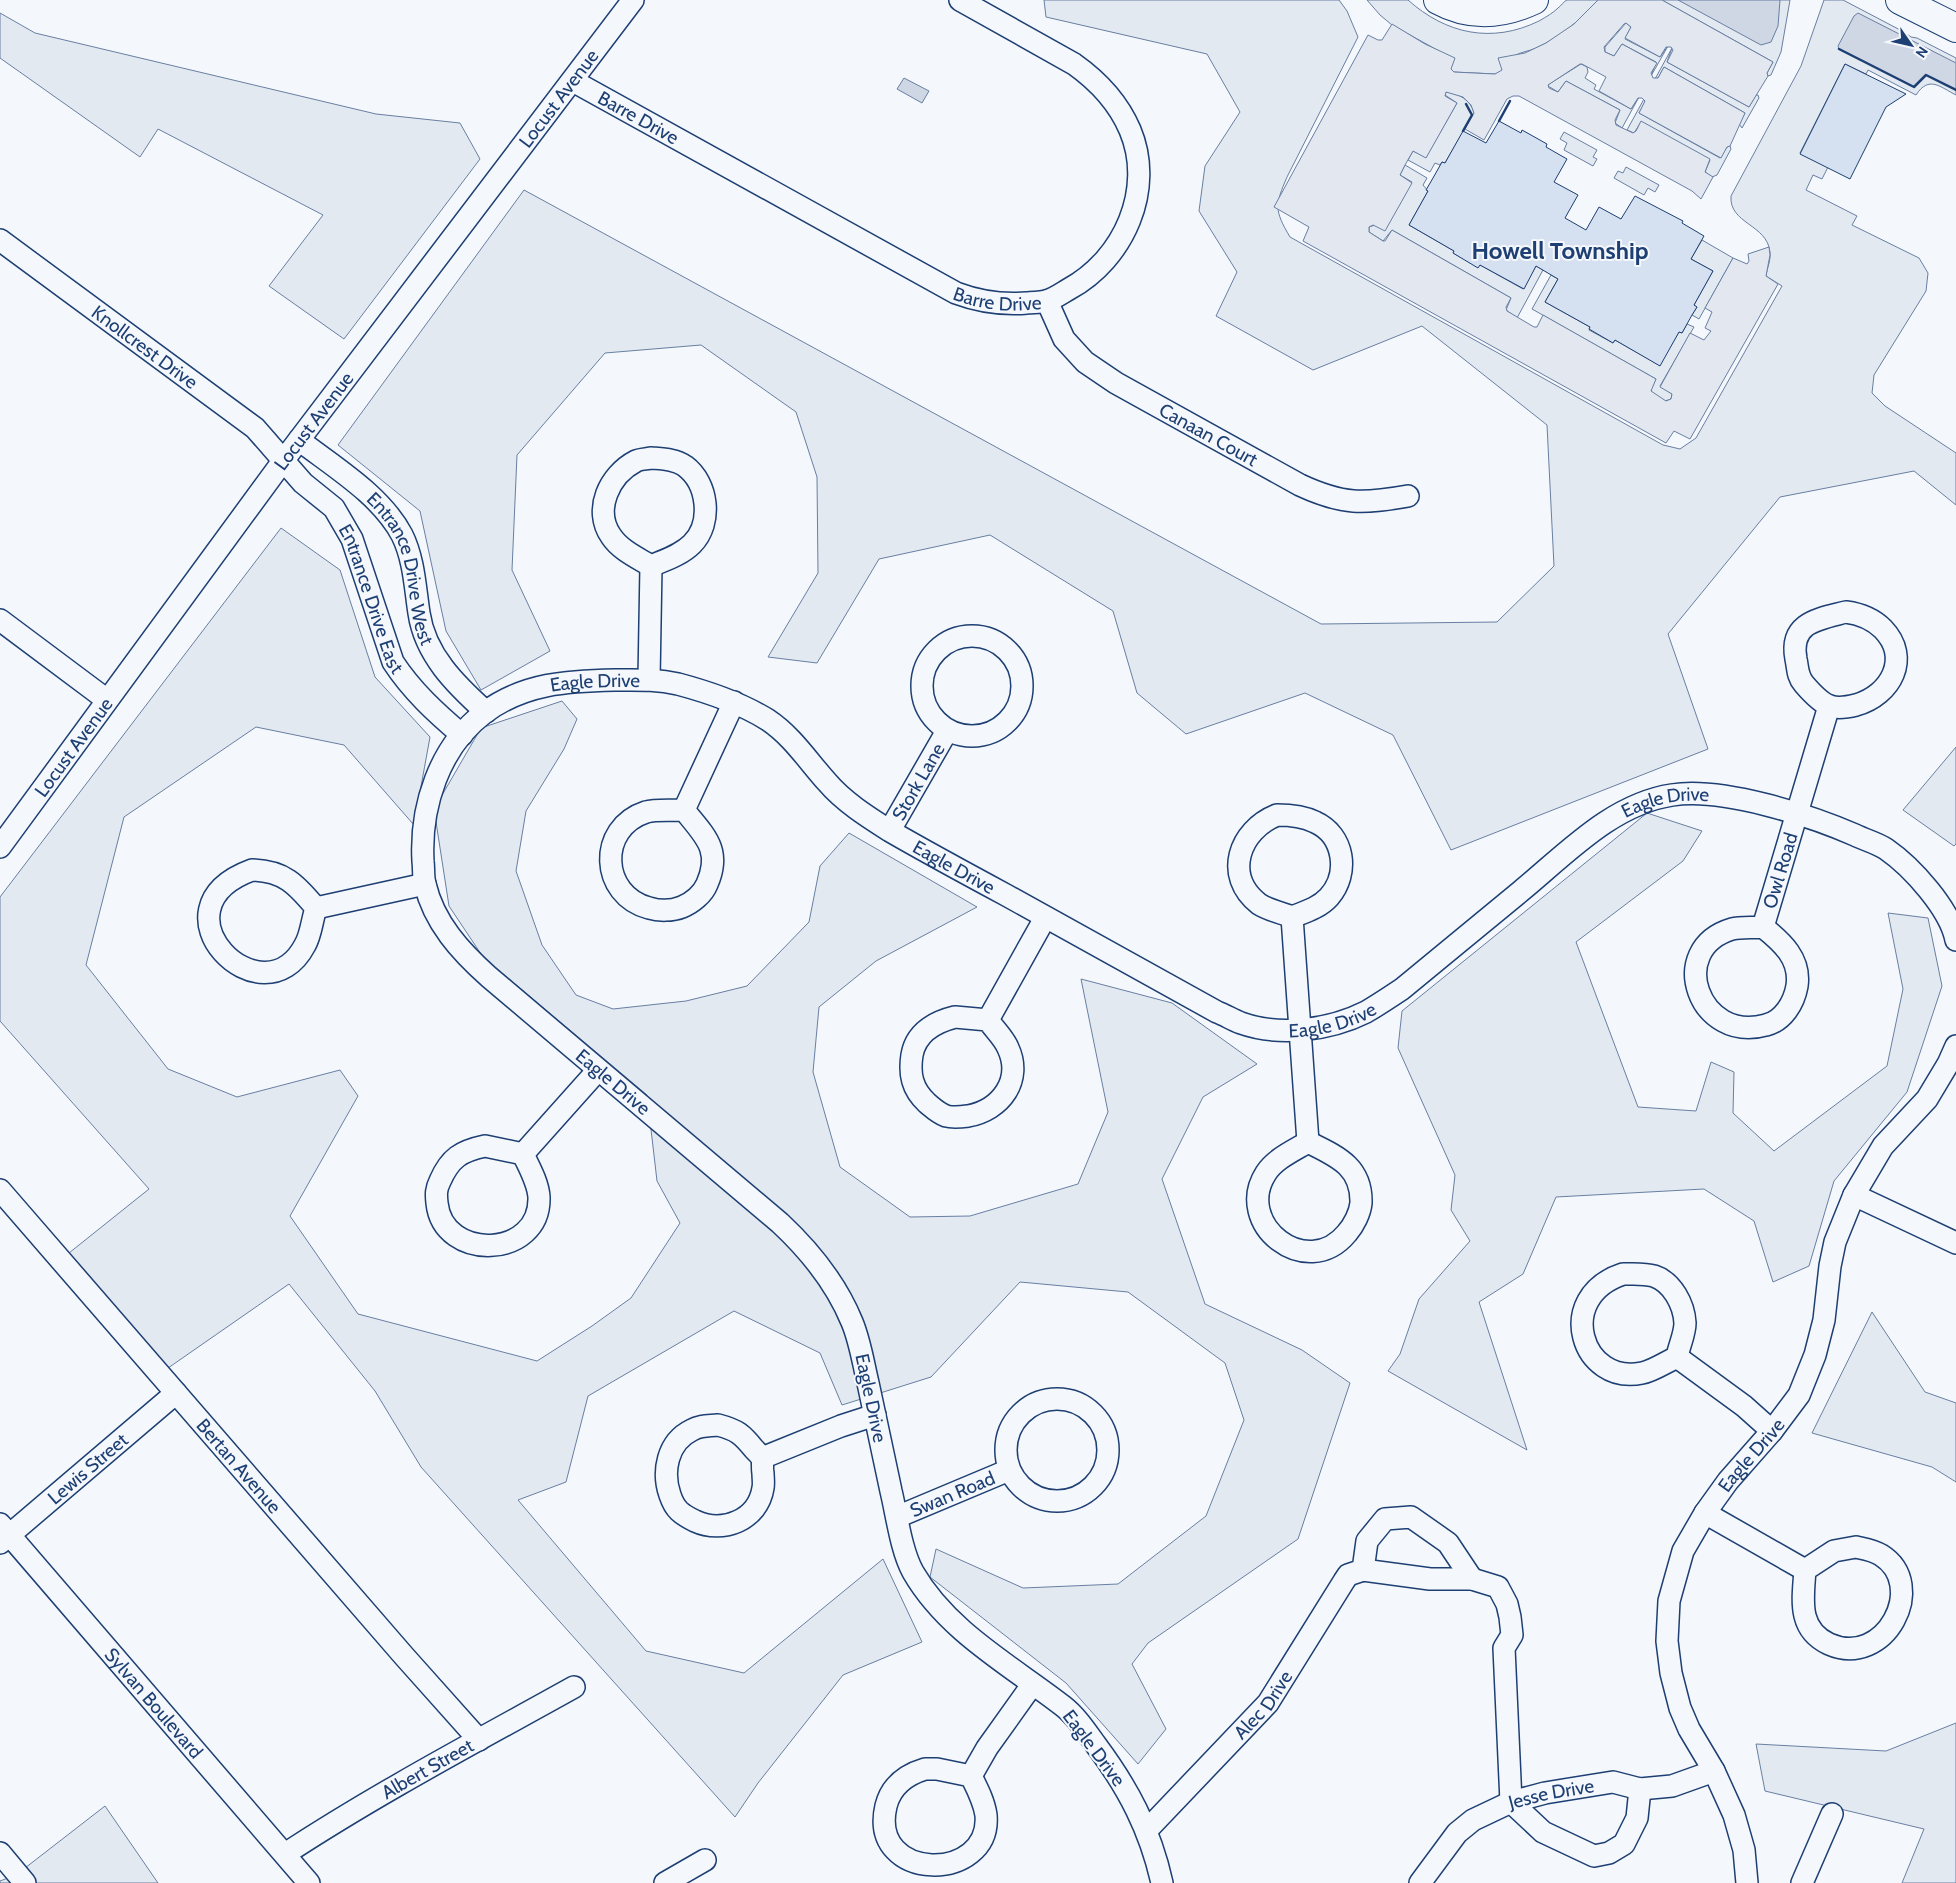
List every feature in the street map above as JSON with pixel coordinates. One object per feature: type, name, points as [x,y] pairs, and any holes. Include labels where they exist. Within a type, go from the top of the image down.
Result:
[{"type":"highway","points":[[1438,0],[1457,9],[1487,13],[1519,7],[1534,0]]},
{"type":"highway","points":[[1900,0],[1956,28]]},
{"type":"street","name":"Locust Avenue","points":[[0,847],[283,461],[633,0]]},
{"type":"street","name":"Barre Drive","points":[[573,81],[956,293],[968,298],[1004,304],[1047,301],[1086,280],[1118,244],[1131,218],[1138,190],[1137,160],[1134,143],[1130,130],[1119,109],[1106,91],[1090,76],[1074,64],[960,0]]},
{"type":"street","name":"Knollcrest Drive","points":[[0,240],[255,428],[283,461]]},
{"type":"street","name":"Canaan Court","points":[[1047,301],[1064,339],[1085,362],[1116,383],[1300,485],[1322,495],[1343,501],[1362,502],[1408,496]]},
{"type":"street","name":"Entrance Drive West","points":[[299,440],[372,496],[392,519],[407,547],[415,576],[419,615],[431,651],[458,686],[486,712]]},
{"type":"street","points":[[651,458],[669,460],[685,466],[696,478],[706,503],[706,516],[700,534],[692,544],[680,554],[651,566],[618,545],[610,535],[604,519],[603,506],[606,493],[615,478],[636,461],[651,458]]},
{"type":"street","name":"Entrance Drive East","points":[[283,461],[303,483],[334,508],[340,516],[352,539],[390,654],[402,676],[423,701],[462,735]]},
{"type":"street","points":[[649,679],[651,566]]},
{"type":"street","points":[[1846,612],[1860,614],[1877,623],[1891,638],[1896,654],[1896,666],[1890,681],[1882,692],[1867,702],[1847,708],[1830,706],[1800,679],[1795,650],[1797,636],[1804,626],[1815,619],[1846,612]]},
{"type":"street","points":[[0,620],[107,700]]},
{"type":"street","name":"Stork Lane","points":[[972,636],[989,638],[1005,648],[1016,662],[1023,695],[1018,708],[1012,717],[1000,728],[989,733],[979,736],[947,731],[926,707],[921,687],[922,672],[928,658],[950,639],[972,636]]},
{"type":"street","name":"Eagle Drive","points":[[1162,1883],[1156,1855],[1147,1830],[1133,1801],[1114,1770],[1078,1720],[1064,1706],[1032,1685],[952,1621],[928,1594],[908,1559],[859,1344],[852,1322],[834,1286],[810,1254],[780,1223],[598,1070],[463,953],[438,916],[425,884],[422,830],[427,804],[435,779],[462,735],[486,712],[533,689],[560,682],[649,679],[677,684],[734,702],[769,721],[794,742],[844,799],[890,830],[1045,918],[1217,1012],[1242,1023],[1272,1030],[1300,1030],[1330,1024],[1364,1013],[1402,989],[1598,828],[1635,806],[1652,799],[1688,793],[1731,797],[1797,814],[1834,826],[1885,848],[1908,867],[1931,893],[1955,933]]},
{"type":"street","points":[[684,810],[734,702]]},
{"type":"street","name":"Owl Road","points":[[1762,927],[1830,706]]},
{"type":"street","name":"Stork Lane","points":[[890,830],[947,731]]},
{"type":"street","points":[[684,810],[709,841],[713,856],[712,873],[706,888],[690,904],[676,910],[658,910],[638,905],[627,898],[615,881],[610,864],[614,838],[632,819],[648,812],[684,810]]},
{"type":"street","points":[[1277,815],[1296,816],[1316,822],[1337,840],[1342,858],[1341,871],[1336,886],[1329,897],[1318,906],[1292,917],[1261,906],[1252,898],[1243,884],[1239,872],[1238,859],[1251,832],[1266,820],[1277,815]]},
{"type":"street","points":[[252,870],[267,870],[281,875],[294,884],[316,908],[306,944],[287,966],[274,971],[259,972],[241,968],[223,954],[214,943],[210,933],[209,910],[219,890],[238,875],[252,870]]},
{"type":"street","points":[[316,908],[425,884]]},
{"type":"street","points":[[1292,917],[1308,1142]]},
{"type":"street","points":[[988,1020],[1045,918]]},
{"type":"street","name":"Owl Road","points":[[1762,927],[1785,945],[1796,968],[1798,981],[1796,995],[1788,1009],[1776,1022],[1749,1029],[1720,1020],[1707,1008],[1699,996],[1695,975],[1698,959],[1707,945],[1719,934],[1734,929],[1762,927]]},
{"type":"street","points":[[955,1017],[988,1020],[1008,1046],[1011,1056],[1010,1081],[1004,1096],[998,1103],[979,1114],[958,1118],[946,1116],[936,1111],[918,1095],[912,1083],[910,1067],[913,1048],[919,1037],[939,1021],[955,1017]]},
{"type":"street","name":"Eagle Drive","points":[[1747,1883],[1744,1850],[1734,1815],[1714,1771],[1689,1729],[1680,1708],[1670,1673],[1667,1640],[1669,1601],[1683,1551],[1705,1513],[1728,1481],[1772,1431],[1799,1395],[1815,1354],[1824,1320],[1830,1266],[1835,1242],[1854,1194],[1883,1146],[1928,1099],[1956,1046]]},
{"type":"street","points":[[523,1154],[598,1070]]},
{"type":"street","points":[[1308,1142],[1341,1159],[1348,1165],[1356,1178],[1361,1192],[1360,1208],[1352,1228],[1341,1240],[1330,1247],[1308,1251],[1291,1249],[1278,1242],[1264,1225],[1258,1206],[1260,1187],[1266,1173],[1278,1160],[1308,1142]]},
{"type":"street","points":[[485,1146],[523,1154],[537,1186],[539,1198],[537,1212],[530,1226],[520,1236],[509,1242],[494,1246],[480,1246],[461,1240],[446,1227],[438,1212],[436,1190],[446,1167],[456,1156],[470,1149],[485,1146]]},
{"type":"street","name":"Bertan Avenue","points":[[0,1190],[479,1740]]},
{"type":"street","points":[[1854,1194],[1956,1243]]},
{"type":"street","points":[[1623,1274],[1654,1276],[1663,1281],[1674,1292],[1682,1306],[1684,1328],[1677,1357],[1642,1373],[1627,1374],[1612,1371],[1599,1363],[1586,1346],[1582,1334],[1582,1312],[1591,1296],[1609,1278],[1623,1274]]},
{"type":"street","points":[[1677,1357],[1744,1406],[1772,1431]]},
{"type":"street","name":"Lewis Street","points":[[3,1534],[176,1393]]},
{"type":"street","name":"Swan Road","points":[[1045,1398],[1074,1402],[1096,1417],[1105,1431],[1107,1448],[1105,1465],[1100,1478],[1082,1495],[1072,1499],[1056,1500],[1038,1496],[1020,1486],[1009,1470],[1008,1438],[1014,1423],[1023,1410],[1036,1401],[1045,1398]]},
{"type":"street","points":[[762,1458],[841,1426],[875,1415]]},
{"type":"street","points":[[718,1425],[732,1429],[742,1434],[762,1458],[763,1488],[756,1505],[748,1515],[736,1522],[719,1526],[700,1523],[684,1515],[674,1506],[666,1484],[666,1464],[675,1445],[690,1430],[702,1426],[718,1425]]},
{"type":"street","name":"Swan Road","points":[[897,1517],[1009,1470]]},
{"type":"street","points":[[1705,1513],[1805,1570]]},
{"type":"street","points":[[1472,1579],[1448,1543],[1411,1517],[1385,1519],[1367,1541],[1363,1570],[1430,1579],[1472,1579],[1498,1587],[1507,1604],[1512,1635],[1504,1648],[1511,1802],[1543,1832],[1594,1856],[1609,1853],[1624,1844],[1637,1818],[1640,1789]]},
{"type":"street","name":"Sylvan Boulevard","points":[[3,1534],[309,1883]]},
{"type":"street","points":[[1856,1547],[1872,1550],[1883,1556],[1896,1571],[1900,1579],[1901,1592],[1898,1615],[1890,1628],[1879,1639],[1860,1648],[1836,1647],[1816,1635],[1808,1624],[1802,1608],[1805,1570],[1834,1551],[1843,1548],[1856,1547]]},
{"type":"street","name":"Alec Drive","points":[[1147,1830],[1268,1703],[1344,1580],[1348,1575],[1363,1570]]},
{"type":"street","points":[[971,1776],[987,1748],[1032,1685]]},
{"type":"street","name":"Albert Street","points":[[285,1854],[323,1829],[574,1687]]},
{"type":"street","points":[[925,1769],[937,1769],[971,1776],[984,1805],[986,1816],[984,1834],[977,1849],[968,1860],[960,1865],[929,1871],[908,1865],[898,1858],[890,1847],[885,1831],[884,1815],[890,1792],[898,1783],[913,1773],[925,1769]]},
{"type":"street","name":"Jesse Drive","points":[[1420,1883],[1457,1833],[1473,1820],[1511,1802],[1545,1793],[1613,1782],[1640,1789],[1672,1786],[1714,1771]]},
{"type":"street","points":[[1802,1883],[1832,1814]]},
{"type":"street","points":[[0,1853],[25,1883]]},
{"type":"street","points":[[665,1883],[705,1860]]},
{"type":"shaded area","points":[[1044,0],[1339,0],[1347,11],[1358,37],[1280,194],[1278,201],[1279,214],[1290,237],[1663,445],[1680,449],[1696,438],[1782,286],[1766,276],[1770,255],[1767,243],[1756,229],[1736,213],[1732,205],[1731,196],[1801,66],[1824,0],[1843,0],[1911,37],[1917,38],[1956,58],[1956,95],[1940,86],[1930,84],[1925,85],[1916,95],[1868,70],[1866,74],[1845,64],[1800,153],[1828,167],[1822,179],[1813,175],[1806,190],[1857,216],[1852,225],[1919,258],[1928,273],[1926,291],[1874,375],[1872,393],[1885,406],[1956,453],[1956,505],[1914,471],[1780,497],[1668,634],[1708,749],[1451,850],[1393,735],[1305,693],[1186,734],[1137,693],[1113,611],[990,535],[879,559],[817,663],[768,657],[818,573],[817,477],[796,412],[701,345],[605,353],[517,455],[512,570],[550,651],[481,690],[446,631],[420,511],[338,445],[524,190],[1321,624],[1497,622],[1554,566],[1547,425],[1422,326],[1313,370],[1216,316],[1237,272],[1199,211],[1205,166],[1240,112],[1207,54],[1046,17]]},
{"type":"shaded area","points":[[1367,0],[1408,0],[1423,12],[1454,28],[1470,32],[1487,33],[1504,32],[1539,21],[1554,12],[1567,0],[1598,0],[1585,14],[1562,33],[1545,44],[1514,56],[1501,71],[1495,74],[1453,72],[1439,51],[1392,25]]},
{"type":"shaded area","points":[[1598,0],[1662,0],[1773,62],[1767,73],[1768,76],[1749,107],[1667,62],[1673,50],[1671,47],[1666,47],[1660,57],[1625,38],[1631,27],[1626,23],[1604,47],[1605,52],[1614,56],[1622,44],[1657,63],[1651,73],[1653,78],[1658,78],[1664,67],[1745,113],[1730,146],[1727,147],[1721,158],[1639,113],[1645,101],[1642,98],[1638,98],[1631,109],[1599,91],[1606,77],[1582,64],[1548,85],[1549,88],[1558,92],[1566,81],[1620,110],[1615,120],[1616,125],[1633,133],[1641,121],[1710,159],[1705,172],[1713,177],[1701,199],[1692,191],[1519,96],[1507,99],[1484,140],[1465,129],[1474,113],[1471,105],[1463,97],[1446,92],[1445,96],[1457,103],[1426,158],[1413,151],[1405,165],[1400,175],[1412,183],[1385,231],[1373,225],[1369,227],[1369,232],[1385,241],[1392,230],[1511,298],[1506,307],[1507,311],[1534,327],[1537,327],[1543,315],[1656,379],[1651,391],[1666,401],[1671,399],[1672,394],[1660,387],[1690,333],[1704,340],[1711,331],[1705,328],[1712,312],[1705,308],[1733,258],[1747,264],[1749,261],[1748,254],[1769,247],[1770,255],[1766,276],[1778,284],[1690,439],[1674,431],[1666,443],[1303,241],[1309,227],[1274,207],[1368,35],[1382,40],[1392,24],[1425,44],[1455,58],[1451,69],[1454,72],[1495,74],[1502,70],[1498,58],[1525,53],[1546,43],[1574,24]]},
{"type":"shaded area","points":[[1662,0],[1790,0],[1781,52],[1771,75],[1768,76],[1767,73],[1773,62]]},
{"type":"shaded area","points":[[1678,0],[1780,0],[1778,26],[1771,42],[1761,45]]},
{"type":"shaded area","points":[[0,13],[35,33],[376,114],[460,123],[480,159],[344,339],[269,286],[323,215],[158,129],[140,157],[0,58]]},
{"type":"shaded area","points":[[1858,13],[1956,63],[1956,90],[1926,75],[1914,87],[1839,49],[1838,46],[1854,16]]},
{"type":"shaded area","points":[[1626,23],[1631,27],[1625,39],[1660,57],[1668,46],[1651,76],[1656,62],[1622,44],[1614,56],[1605,52],[1605,47]]},
{"type":"shaded area","points":[[1672,48],[1667,62],[1749,107],[1756,95],[1758,95],[1759,98],[1742,128],[1739,124],[1745,113],[1664,67],[1658,78],[1655,79]]},
{"type":"shaded area","points":[[1581,64],[1587,67],[1588,72],[1585,78],[1596,85],[1594,89],[1631,109],[1639,97],[1622,128],[1615,123],[1620,110],[1566,81],[1558,92],[1548,86]]},
{"type":"shaded area","points":[[904,78],[929,91],[922,103],[897,89]]},
{"type":"shaded area","points":[[1446,92],[1455,94],[1467,101],[1474,113],[1445,163],[1442,162],[1440,165],[1435,163],[1430,172],[1408,160],[1413,151],[1426,157],[1457,103],[1445,95]]},
{"type":"shaded area","points":[[1644,99],[1645,102],[1639,113],[1720,158],[1727,147],[1730,146],[1731,149],[1717,175],[1712,177],[1705,172],[1710,160],[1641,122],[1634,133],[1627,130]]},
{"type":"shaded area","points":[[1564,132],[1597,150],[1593,157],[1597,159],[1593,166],[1564,150],[1567,143],[1560,139]]},
{"type":"shaded area","points":[[1405,165],[1427,178],[1423,185],[1428,191],[1409,225],[1454,251],[1453,253],[1478,267],[1480,265],[1523,289],[1536,266],[1543,270],[1517,318],[1506,310],[1511,298],[1392,230],[1383,241],[1369,232],[1369,227],[1375,225],[1412,182],[1400,175]]},
{"type":"shaded area","points":[[1626,167],[1659,185],[1655,192],[1648,188],[1644,195],[1614,178],[1618,171],[1623,173]]},
{"type":"shaded area","points":[[1702,240],[1733,258],[1699,319],[1692,315],[1697,307],[1694,305],[1713,271],[1691,259]]},
{"type":"shaded area","points":[[1551,275],[1558,279],[1545,302],[1590,327],[1589,330],[1613,343],[1615,340],[1659,365],[1679,332],[1682,333],[1687,324],[1694,327],[1660,386],[1672,394],[1671,399],[1665,401],[1652,393],[1651,389],[1656,379],[1532,309]]},
{"type":"shaded area","points":[[281,528],[340,570],[375,677],[430,737],[414,825],[344,745],[256,727],[124,817],[86,965],[168,1069],[237,1097],[340,1070],[358,1096],[290,1216],[358,1314],[537,1361],[592,1326],[631,1298],[680,1223],[657,1181],[647,1095],[483,957],[449,906],[434,809],[481,728],[562,701],[577,719],[564,749],[526,811],[516,871],[542,945],[576,995],[613,1009],[686,1001],[747,986],[809,922],[820,866],[849,833],[977,907],[876,961],[819,1007],[813,1072],[840,1167],[910,1217],[970,1216],[1078,1184],[1108,1112],[1081,979],[1172,1003],[1257,1064],[1203,1097],[1162,1179],[1205,1304],[1302,1350],[1350,1383],[1298,1539],[1148,1643],[1132,1664],[1166,1729],[1138,1764],[1066,1683],[930,1577],[936,1549],[1023,1588],[1118,1584],[1206,1516],[1244,1420],[1225,1363],[1128,1292],[1020,1282],[931,1377],[842,1405],[820,1353],[734,1311],[588,1396],[566,1482],[518,1500],[646,1651],[744,1673],[883,1559],[922,1642],[843,1675],[758,1783],[735,1817],[421,1467],[375,1391],[289,1284],[158,1375],[59,1261],[149,1189],[0,1021],[0,897]]},
{"type":"shaded area","points":[[1956,747],[1956,844],[1954,846],[1903,810]]},
{"type":"shaded area","points":[[1647,813],[1702,831],[1683,861],[1576,942],[1638,1107],[1696,1111],[1711,1062],[1734,1072],[1733,1113],[1774,1151],[1887,1066],[1903,989],[1888,913],[1928,918],[1942,986],[1907,1092],[1834,1181],[1809,1266],[1773,1282],[1754,1221],[1704,1189],[1556,1197],[1523,1274],[1479,1302],[1527,1450],[1388,1371],[1400,1354],[1419,1299],[1470,1241],[1451,1210],[1455,1175],[1398,1048],[1402,1011]]},
{"type":"shaded area","points":[[1872,1312],[1925,1392],[1956,1403],[1956,1482],[1932,1467],[1812,1433]]},
{"type":"shaded area","points":[[1956,1723],[1956,1883],[1902,1883],[1924,1829],[1765,1791],[1756,1744],[1886,1751]]},
{"type":"shaded area","points":[[105,1806],[158,1883],[0,1883],[0,1881],[16,1875]]},
{"type":"building","points":[[1845,64],[1906,94],[1886,107],[1850,179],[1800,154]]},
{"type":"building","points":[[1499,121],[1521,133],[1522,130],[1547,144],[1546,147],[1567,159],[1554,182],[1578,195],[1565,218],[1586,230],[1599,207],[1621,219],[1635,196],[1683,221],[1682,223],[1704,236],[1691,259],[1713,271],[1694,305],[1697,307],[1682,333],[1679,332],[1660,366],[1615,340],[1613,343],[1589,329],[1590,327],[1545,302],[1558,279],[1536,266],[1524,289],[1480,265],[1478,268],[1453,253],[1454,251],[1409,225],[1442,162],[1445,163],[1463,131],[1486,143]]},
{"type":"wall","points":[[1839,49],[1914,87],[1926,75],[1956,90]]},
{"type":"wall","points":[[1499,121],[1510,101]]},
{"type":"wall","points":[[1463,131],[1472,115],[1466,104]]},
{"type":"district","name":"Howell Township","points":[[1560,250]]}]
